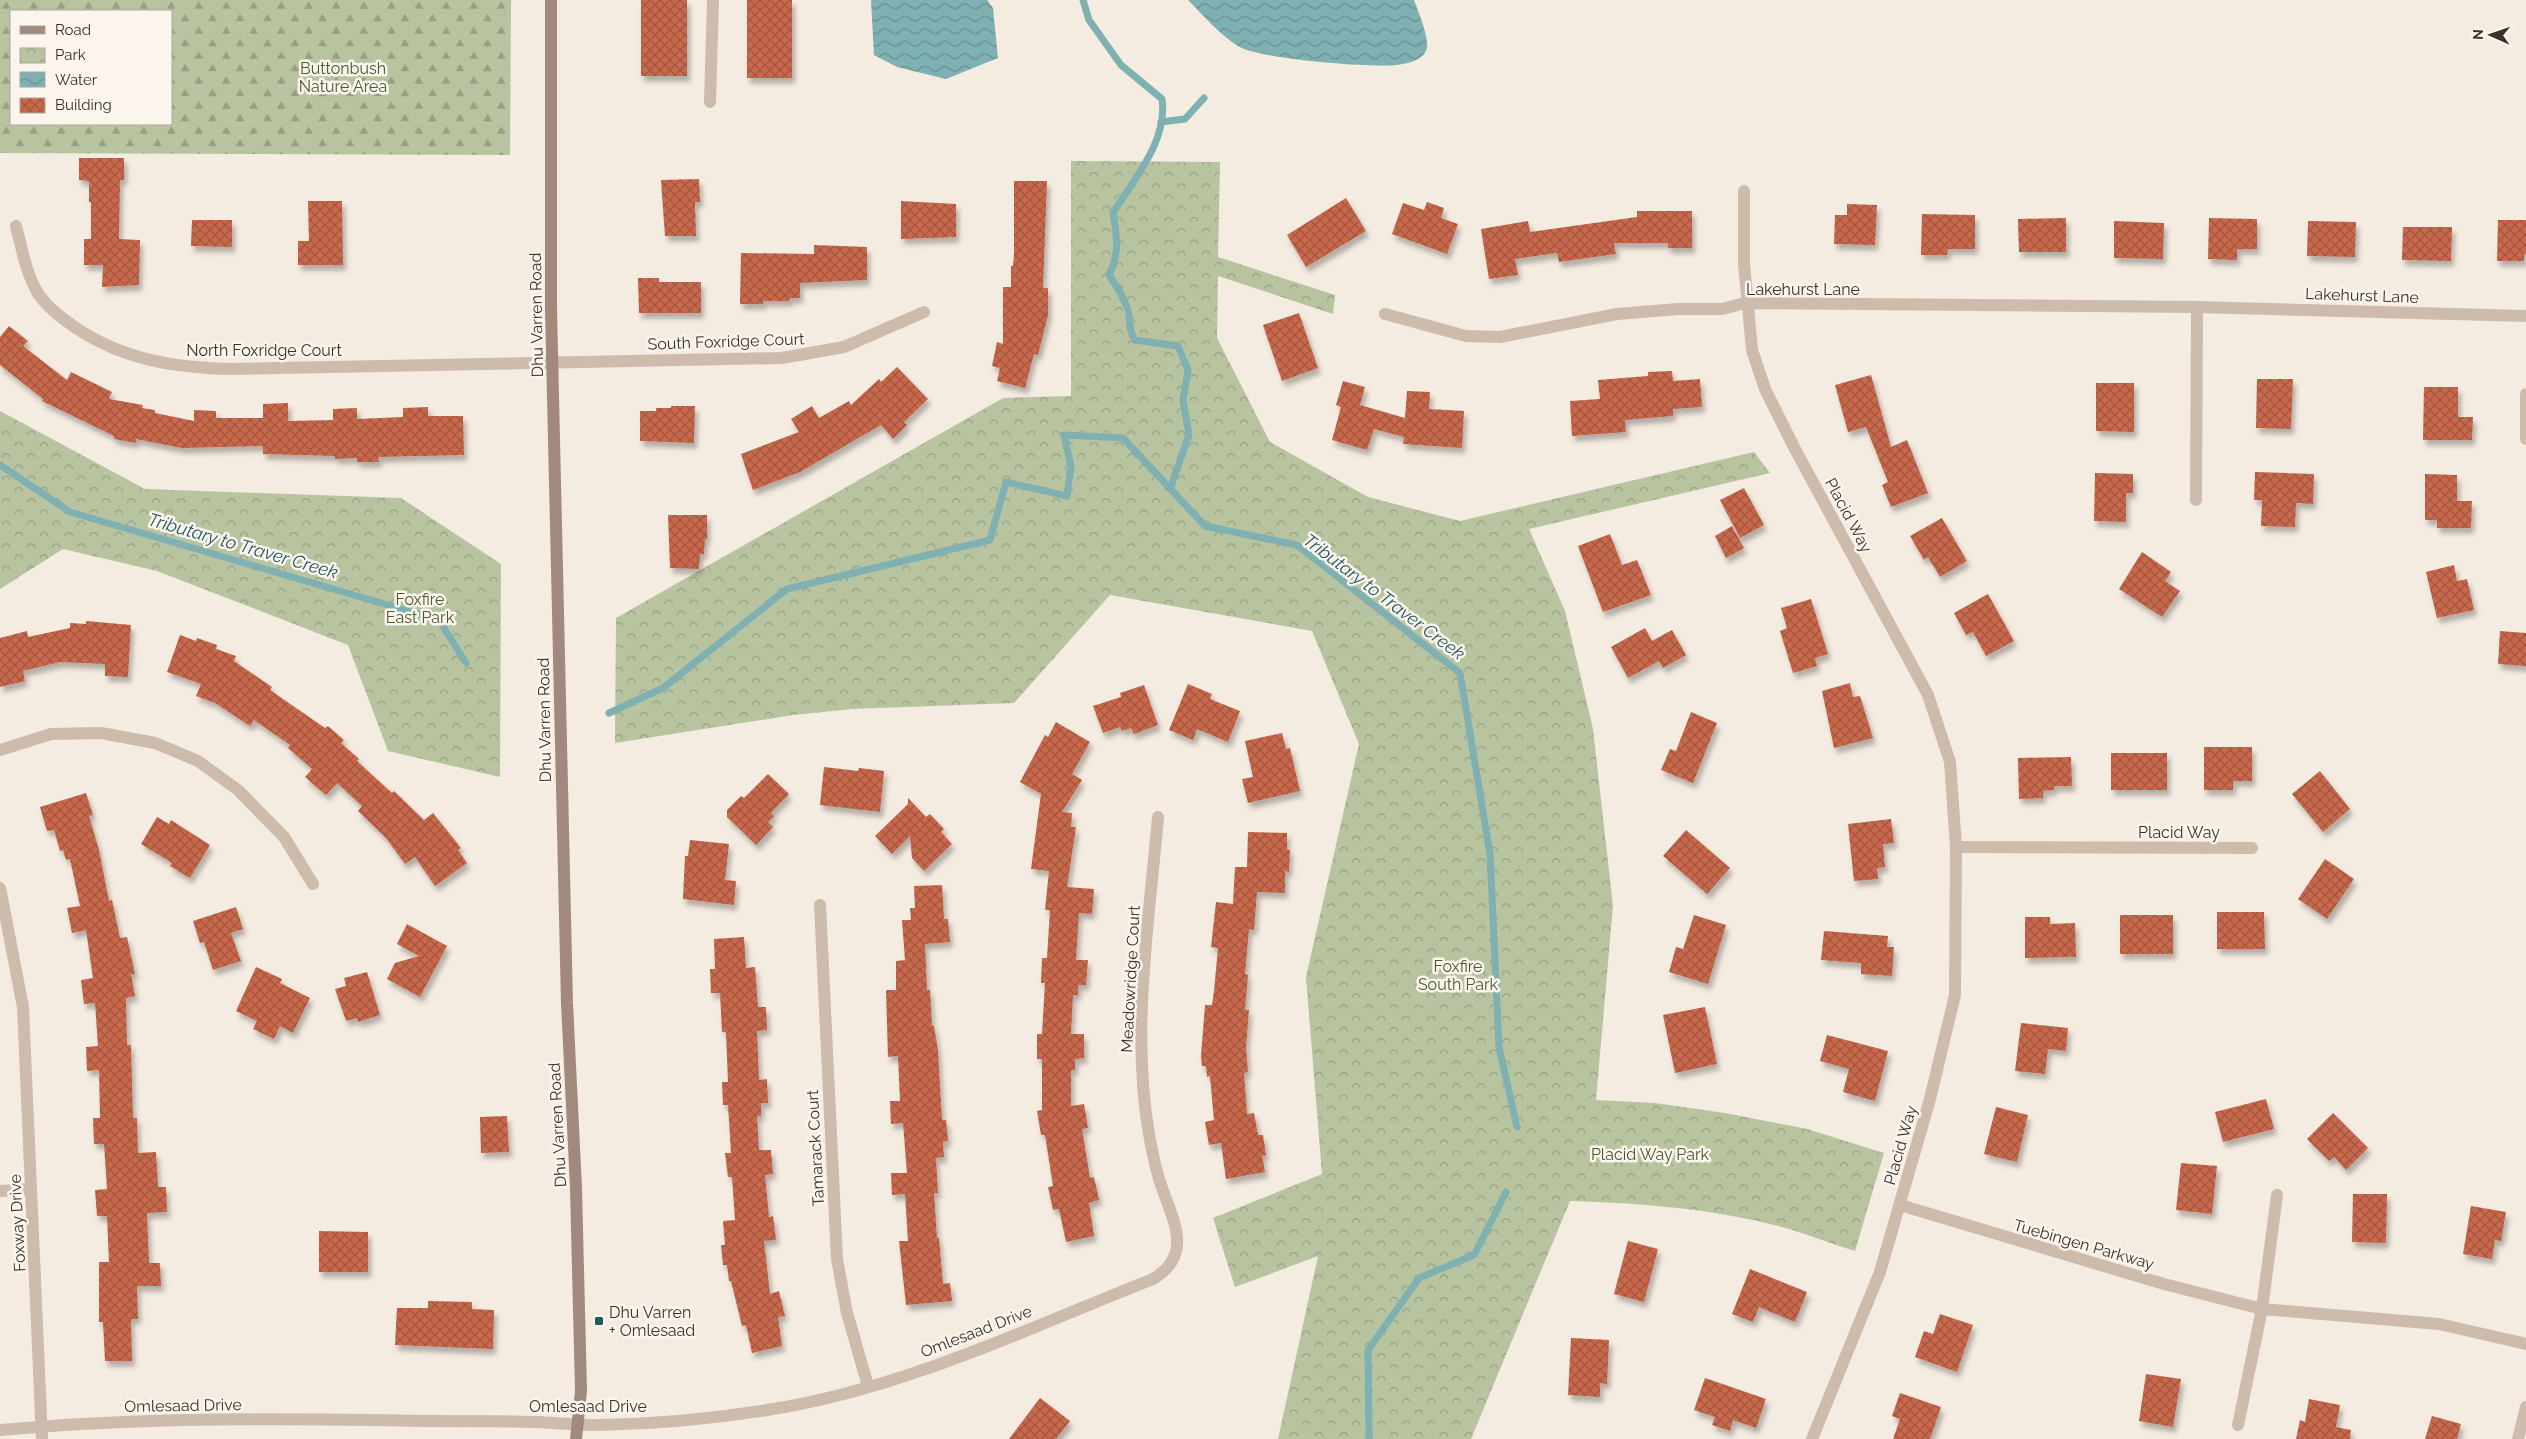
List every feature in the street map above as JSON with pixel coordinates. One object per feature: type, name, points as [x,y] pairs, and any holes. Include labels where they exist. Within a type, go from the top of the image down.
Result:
[{"type":"main road","name":"Dhu Varren Road","points":[[551,0],[552,362],[567,1003],[576,1188],[581,1391],[576,1439]]},
{"type":"street","points":[[710,102],[713,0]]},
{"type":"street","name":"Placid Way","points":[[1744,191],[1746,304],[1752,350],[1765,389],[1795,449],[1928,695],[1950,762],[1956,847],[1955,995],[1930,1100],[1880,1272],[1812,1439]]},
{"type":"street","name":"North Foxridge Court","points":[[16,226],[26,267],[34,285],[54,312],[82,332],[113,349],[154,362],[233,369],[552,362]]},
{"type":"street","name":"Lakehurst Lane","points":[[1385,314],[1466,336],[1500,337],[1617,314],[1678,309],[1722,309],[1746,304],[2197,307],[2526,316]]},
{"type":"street","points":[[2196,500],[2197,307]]},
{"type":"street","name":"South Foxridge Court","points":[[552,362],[804,356],[844,347],[924,312]]},
{"type":"street","points":[[2526,394],[2526,439]]},
{"type":"street","points":[[0,750],[50,734],[101,733],[147,740],[198,761],[238,790],[284,837],[313,884]]},
{"type":"street","name":"Meadowridge Court","points":[[1153,1279],[1170,1267],[1178,1244],[1176,1231],[1159,1179],[1149,1133],[1141,1051],[1142,1008],[1158,817]]},
{"type":"street","name":"Placid Way","points":[[1956,847],[2252,848]]},
{"type":"street","name":"Foxway Drive","points":[[0,888],[22,1007],[42,1433]]},
{"type":"street","name":"Tamarack Court","points":[[820,905],[837,1258],[847,1313],[868,1386]]},
{"type":"street","points":[[0,1191],[31,1189]]},
{"type":"street","points":[[2238,1425],[2262,1309],[2277,1195]]},
{"type":"street","name":"Tuebingen Parkway","points":[[1900,1204],[2164,1284],[2262,1309],[2439,1324],[2526,1344]]},
{"type":"street","name":"Omlesaad Drive","points":[[0,1430],[42,1433],[249,1420],[536,1422],[578,1425],[686,1419],[766,1410],[800,1404],[868,1386],[952,1359],[1153,1279]]},
{"type":"street","points":[[2518,1439],[2526,1407]]},
{"type":"green space","name":"Buttonbush Nature Area","points":[[0,0],[511,0],[510,155],[0,153]]},
{"type":"green space","name":"Foxfire South Park","points":[[1071,161],[1220,162],[1218,257],[1335,295],[1333,314],[1218,276],[1217,338],[1270,442],[1368,497],[1460,521],[1754,452],[1770,473],[1529,529],[1565,611],[1593,729],[1613,906],[1596,1100],[1655,1103],[1725,1113],[1807,1129],[1884,1153],[1855,1251],[1786,1228],[1733,1216],[1652,1205],[1570,1201],[1471,1439],[1278,1439],[1318,1256],[1235,1287],[1213,1218],[1322,1174],[1306,977],[1359,744],[1312,631],[1110,595],[1014,703],[852,709],[793,715],[615,743],[616,618],[1003,398],[1071,396]]},
{"type":"green space","name":"Foxfire East Park","points":[[0,411],[145,489],[401,498],[501,564],[500,777],[388,751],[348,645],[157,571],[63,549],[0,589]]},
{"type":"water","points":[[871,0],[987,0],[993,8],[998,58],[946,79],[897,67],[874,55]]},
{"type":"water","points":[[1188,0],[1414,0],[1427,40],[1426,51],[1417,60],[1409,63],[1383,66],[1315,62],[1268,55],[1238,46]]},
{"type":"building","points":[[641,0],[687,0],[687,76],[641,76]]},
{"type":"building","points":[[747,0],[792,0],[792,78],[747,78]]},
{"type":"building","points":[[79,158],[124,158],[124,180],[120,180],[119,239],[140,240],[139,285],[102,287],[103,265],[84,265],[84,239],[91,239],[91,202],[89,202],[89,181],[79,180]]},
{"type":"building","points":[[699,179],[700,202],[695,202],[696,236],[665,236],[661,180]]},
{"type":"building","points":[[1014,181],[1047,181],[1043,288],[1048,288],[1048,315],[1038,355],[1034,354],[1025,388],[997,381],[1000,368],[992,366],[997,342],[1003,344],[1003,287],[1011,287],[1011,266],[1013,266],[1014,254]]},
{"type":"building","points":[[1346,198],[1366,231],[1306,267],[1287,235]]},
{"type":"building","points":[[308,201],[342,201],[343,265],[298,265],[298,241],[309,241]]},
{"type":"building","points":[[901,201],[956,204],[956,237],[901,239]]},
{"type":"building","points":[[1427,202],[1444,208],[1441,218],[1458,224],[1447,254],[1392,234],[1403,203],[1424,210]]},
{"type":"building","points":[[1847,204],[1877,205],[1875,245],[1834,244],[1835,215],[1847,215]]},
{"type":"building","points":[[1637,211],[1692,211],[1692,248],[1668,248],[1668,243],[1614,243],[1616,254],[1559,262],[1557,253],[1515,259],[1518,275],[1489,279],[1481,229],[1528,221],[1530,232],[1637,217]]},
{"type":"building","points":[[1922,214],[1975,215],[1975,249],[1948,249],[1947,255],[1921,255]]},
{"type":"building","points":[[2066,218],[2066,252],[2019,252],[2018,219]]},
{"type":"building","points":[[2209,218],[2257,219],[2257,249],[2237,249],[2237,260],[2208,259]]},
{"type":"building","points":[[192,220],[232,220],[232,247],[191,246]]},
{"type":"building","points":[[2498,220],[2526,220],[2526,254],[2524,254],[2524,261],[2497,261]]},
{"type":"building","points":[[2114,221],[2164,223],[2163,259],[2114,258]]},
{"type":"building","points":[[2308,221],[2356,222],[2355,257],[2307,256]]},
{"type":"building","points":[[2403,227],[2452,227],[2451,261],[2402,260]]},
{"type":"building","points":[[814,245],[867,247],[867,280],[800,283],[800,298],[790,298],[789,301],[763,301],[763,304],[740,304],[741,253],[814,254]]},
{"type":"building","points":[[638,278],[659,278],[659,282],[701,282],[701,313],[639,313]]},
{"type":"building","points":[[1299,313],[1318,368],[1282,381],[1263,325]]},
{"type":"building","points":[[9,326],[28,341],[23,346],[67,380],[71,372],[112,392],[109,399],[143,405],[142,408],[155,410],[155,413],[194,421],[194,410],[216,411],[216,418],[263,418],[263,404],[288,403],[288,421],[333,420],[333,409],[357,408],[357,419],[403,417],[403,408],[428,407],[428,416],[463,416],[464,455],[378,457],[379,462],[357,462],[357,458],[335,459],[335,456],[263,454],[263,446],[182,448],[136,439],[136,443],[114,439],[114,436],[42,401],[43,399],[0,365],[0,337]]},
{"type":"building","points":[[897,367],[928,399],[904,422],[907,425],[893,439],[881,425],[800,472],[753,490],[741,454],[799,432],[791,419],[812,406],[819,418],[849,401],[851,405],[879,379],[881,382]]},
{"type":"building","points":[[1672,371],[1673,381],[1700,379],[1702,407],[1673,409],[1673,416],[1625,420],[1626,432],[1572,436],[1570,401],[1600,399],[1598,380],[1648,376],[1648,372]]},
{"type":"building","points":[[1871,375],[1891,447],[1907,440],[1928,493],[1891,507],[1882,485],[1888,482],[1866,427],[1848,432],[1835,385]]},
{"type":"building","points":[[2257,379],[2293,379],[2291,429],[2256,428]]},
{"type":"building","points":[[1343,381],[1365,387],[1360,405],[1405,418],[1407,391],[1430,392],[1429,409],[1464,411],[1462,448],[1403,444],[1404,437],[1374,429],[1367,450],[1332,440],[1341,407],[1336,405]]},
{"type":"building","points":[[2096,383],[2134,383],[2134,432],[2096,431]]},
{"type":"building","points":[[2424,387],[2458,387],[2458,417],[2473,417],[2472,440],[2423,440]]},
{"type":"building","points":[[671,406],[695,406],[694,443],[640,441],[640,411],[656,411],[656,408],[671,408]]},
{"type":"building","points":[[2255,472],[2314,474],[2313,504],[2296,503],[2295,527],[2261,526],[2262,500],[2254,500]]},
{"type":"building","points":[[2095,473],[2133,474],[2133,493],[2126,493],[2126,522],[2094,521]]},
{"type":"building","points":[[2425,474],[2457,475],[2457,501],[2472,501],[2471,528],[2437,528],[2437,520],[2425,520]]},
{"type":"building","points":[[1744,488],[1764,525],[1740,538],[1720,500]]},
{"type":"building","points":[[668,515],[707,515],[707,539],[705,539],[704,554],[700,554],[699,569],[670,568]]},
{"type":"building","points":[[1942,518],[1967,561],[1940,577],[1928,557],[1924,560],[1910,536]]},
{"type":"building","points":[[1732,526],[1744,548],[1726,558],[1715,536]]},
{"type":"building","points":[[1610,534],[1622,565],[1637,560],[1651,595],[1603,612],[1578,546]]},
{"type":"building","points":[[2142,552],[2171,572],[2165,581],[2180,591],[2162,617],[2119,589]]},
{"type":"building","points":[[2454,565],[2457,581],[2467,579],[2474,610],[2437,618],[2426,572]]},
{"type":"building","points":[[1988,594],[2014,641],[1986,656],[1973,632],[1966,635],[1954,613]]},
{"type":"building","points":[[1811,599],[1828,654],[1815,658],[1817,666],[1793,673],[1780,631],[1787,628],[1781,608]]},
{"type":"building","points":[[86,621],[131,625],[128,677],[105,676],[105,664],[60,662],[23,671],[25,681],[0,687],[0,638],[27,631],[28,637],[70,628],[70,623],[86,624]]},
{"type":"building","points":[[1645,628],[1652,641],[1672,630],[1686,655],[1663,668],[1659,661],[1628,678],[1611,647]]},
{"type":"building","points":[[2500,631],[2526,633],[2526,666],[2498,664]]},
{"type":"building","points":[[180,635],[196,641],[197,638],[217,645],[216,649],[236,656],[234,661],[272,687],[270,690],[325,728],[328,726],[344,740],[341,743],[359,759],[357,761],[392,793],[394,791],[424,820],[433,813],[461,848],[458,850],[467,863],[435,886],[415,857],[405,864],[386,838],[358,811],[362,806],[337,783],[326,795],[305,777],[312,769],[288,748],[290,745],[254,720],[250,726],[215,703],[196,696],[201,684],[167,672]]},
{"type":"building","points":[[1850,683],[1853,697],[1860,696],[1873,738],[1834,748],[1822,691]]},
{"type":"building","points":[[1188,684],[1212,694],[1210,699],[1240,711],[1228,742],[1197,729],[1193,740],[1169,730]]},
{"type":"building","points":[[1144,685],[1158,725],[1134,734],[1131,728],[1122,731],[1120,727],[1103,733],[1093,706],[1121,697],[1120,693]]},
{"type":"building","points":[[1691,712],[1717,723],[1693,783],[1661,770],[1670,749],[1676,751]]},
{"type":"building","points":[[1056,722],[1090,742],[1072,774],[1082,780],[1062,812],[1072,813],[1071,827],[1076,827],[1067,887],[1094,889],[1092,914],[1079,913],[1076,960],[1088,960],[1086,985],[1078,985],[1078,995],[1073,995],[1071,1034],[1084,1034],[1084,1058],[1075,1059],[1075,1070],[1071,1070],[1071,1106],[1084,1104],[1088,1128],[1082,1129],[1090,1178],[1094,1177],[1099,1200],[1089,1203],[1094,1236],[1066,1242],[1059,1209],[1053,1210],[1048,1187],[1053,1186],[1045,1135],[1041,1135],[1037,1111],[1042,1110],[1042,1059],[1037,1059],[1037,1034],[1042,1034],[1045,983],[1041,983],[1042,958],[1047,958],[1050,910],[1045,910],[1049,871],[1031,869],[1041,794],[1020,782],[1045,735],[1048,737]]},
{"type":"building","points":[[1282,733],[1286,749],[1290,748],[1300,791],[1248,803],[1242,779],[1253,777],[1245,741]]},
{"type":"building","points":[[2204,747],[2252,747],[2252,781],[2233,781],[2233,790],[2204,790]]},
{"type":"building","points":[[2111,753],[2167,753],[2167,790],[2111,790]]},
{"type":"building","points":[[2071,757],[2072,786],[2054,786],[2054,790],[2043,791],[2043,798],[2019,799],[2018,758]]},
{"type":"building","points":[[824,767],[858,771],[859,768],[884,771],[880,812],[820,805]]},
{"type":"building","points":[[2320,771],[2350,809],[2323,832],[2292,794]]},
{"type":"building","points":[[768,774],[789,794],[771,813],[774,816],[768,822],[773,827],[756,845],[727,817],[727,810],[741,796],[744,798]]},
{"type":"building","points":[[86,793],[93,815],[89,816],[99,850],[109,901],[112,900],[120,938],[127,937],[135,974],[131,974],[135,996],[126,998],[127,1045],[131,1045],[133,1118],[137,1118],[138,1153],[156,1152],[158,1187],[166,1187],[167,1212],[147,1213],[149,1263],[160,1263],[161,1286],[137,1286],[138,1319],[131,1319],[132,1361],[105,1361],[103,1322],[99,1322],[99,1262],[109,1262],[107,1216],[97,1216],[95,1190],[107,1189],[104,1144],[94,1144],[93,1118],[100,1118],[99,1070],[87,1071],[86,1047],[98,1046],[95,1003],[84,1004],[81,980],[93,978],[86,930],[72,933],[67,908],[80,906],[70,859],[66,860],[63,850],[60,851],[54,830],[47,831],[40,807]]},
{"type":"building","points":[[908,798],[926,817],[930,814],[944,829],[941,832],[952,844],[924,871],[912,858],[910,836],[892,854],[875,836],[908,804]]},
{"type":"building","points":[[157,817],[169,824],[171,820],[210,845],[190,878],[170,866],[172,863],[141,844]]},
{"type":"building","points":[[1891,819],[1894,843],[1883,844],[1885,867],[1877,868],[1878,879],[1854,881],[1848,824]]},
{"type":"building","points":[[1686,830],[1730,868],[1707,894],[1663,856]]},
{"type":"building","points":[[1248,832],[1287,833],[1287,850],[1290,850],[1289,872],[1285,871],[1285,893],[1257,892],[1254,930],[1249,929],[1245,974],[1248,975],[1245,1010],[1249,1010],[1246,1047],[1248,1072],[1244,1073],[1247,1114],[1254,1113],[1258,1135],[1263,1135],[1266,1155],[1262,1156],[1265,1172],[1226,1179],[1221,1143],[1209,1145],[1205,1122],[1214,1120],[1210,1076],[1207,1077],[1206,1066],[1202,1066],[1201,1056],[1205,1005],[1212,1005],[1214,991],[1218,948],[1211,947],[1216,902],[1233,904],[1235,867],[1247,867]]},
{"type":"building","points":[[690,840],[729,844],[725,880],[736,881],[734,905],[683,899],[685,856],[688,856]]},
{"type":"building","points":[[2325,859],[2354,879],[2327,919],[2298,899]]},
{"type":"building","points":[[942,885],[944,919],[948,919],[950,942],[925,944],[927,990],[930,990],[932,1026],[934,1026],[938,1051],[942,1120],[946,1120],[948,1141],[943,1142],[944,1157],[936,1158],[938,1193],[934,1193],[937,1238],[939,1238],[943,1284],[950,1283],[952,1301],[906,1305],[899,1241],[908,1241],[905,1194],[892,1195],[891,1173],[907,1173],[903,1123],[891,1124],[890,1101],[900,1101],[898,1056],[888,1057],[886,990],[896,990],[896,961],[905,960],[902,920],[911,920],[910,908],[915,908],[914,886]]},
{"type":"building","points":[[236,907],[243,929],[231,933],[241,961],[213,970],[204,942],[200,943],[193,921]]},
{"type":"building","points":[[2217,912],[2264,912],[2265,949],[2217,949]]},
{"type":"building","points":[[1694,915],[1726,925],[1708,984],[1669,972],[1676,947],[1683,949]]},
{"type":"building","points":[[2120,915],[2173,915],[2173,954],[2120,954]]},
{"type":"building","points":[[2025,917],[2050,917],[2050,924],[2075,923],[2076,957],[2025,958]]},
{"type":"building","points":[[407,924],[447,946],[420,997],[387,979],[395,963],[419,956],[397,944]]},
{"type":"building","points":[[1824,931],[1888,936],[1887,947],[1894,947],[1892,976],[1861,974],[1861,963],[1821,960]]},
{"type":"building","points":[[744,937],[746,968],[755,967],[758,1007],[766,1007],[767,1030],[757,1031],[759,1080],[767,1079],[768,1103],[761,1103],[761,1116],[757,1116],[759,1150],[771,1150],[773,1174],[765,1175],[769,1217],[773,1216],[776,1240],[764,1241],[770,1294],[779,1291],[785,1316],[778,1317],[782,1346],[752,1353],[746,1325],[742,1326],[731,1281],[729,1281],[727,1265],[723,1265],[721,1245],[725,1245],[723,1221],[735,1220],[732,1177],[728,1177],[725,1153],[731,1153],[728,1105],[723,1105],[722,1082],[728,1082],[726,1032],[722,1032],[720,993],[711,993],[710,969],[715,969],[714,939]]},
{"type":"building","points":[[256,967],[282,979],[280,983],[310,998],[293,1033],[280,1026],[274,1039],[253,1029],[257,1021],[236,1011]]},
{"type":"building","points":[[367,972],[380,1015],[358,1022],[357,1018],[346,1021],[335,989],[346,986],[344,978]]},
{"type":"building","points":[[1705,1007],[1717,1064],[1675,1073],[1663,1015]]},
{"type":"building","points":[[2021,1023],[2068,1028],[2066,1051],[2048,1049],[2045,1074],[2015,1071]]},
{"type":"building","points":[[1827,1035],[1888,1051],[1875,1101],[1843,1092],[1849,1069],[1820,1061]]},
{"type":"building","points":[[2266,1099],[2274,1129],[2223,1142],[2215,1112]]},
{"type":"building","points":[[1996,1107],[2028,1115],[2017,1162],[1984,1154]]},
{"type":"building","points":[[2333,1113],[2368,1148],[2346,1170],[2334,1157],[2329,1161],[2307,1139]]},
{"type":"building","points":[[507,1116],[509,1152],[481,1153],[480,1117]]},
{"type":"building","points":[[2181,1163],[2217,1166],[2212,1214],[2176,1210]]},
{"type":"building","points":[[2353,1194],[2387,1194],[2386,1243],[2352,1242]]},
{"type":"building","points":[[2471,1206],[2506,1212],[2501,1241],[2495,1240],[2492,1259],[2463,1254]]},
{"type":"building","points":[[319,1231],[368,1232],[368,1272],[319,1272]]},
{"type":"building","points":[[1628,1241],[1658,1249],[1644,1302],[1614,1294]]},
{"type":"building","points":[[1750,1269],[1807,1292],[1795,1322],[1759,1307],[1753,1322],[1732,1314]]},
{"type":"building","points":[[428,1301],[472,1302],[472,1309],[494,1310],[493,1349],[395,1345],[397,1308],[428,1308]]},
{"type":"building","points":[[1940,1314],[1973,1325],[1957,1372],[1915,1357],[1924,1331],[1933,1334]]},
{"type":"building","points":[[1571,1338],[1609,1340],[1607,1384],[1600,1383],[1600,1397],[1568,1395]]},
{"type":"building","points":[[2146,1374],[2181,1379],[2173,1427],[2139,1421]]},
{"type":"building","points":[[1705,1378],[1766,1399],[1756,1428],[1733,1420],[1730,1431],[1712,1425],[1715,1417],[1694,1410]]},
{"type":"building","points":[[1900,1393],[1941,1407],[1930,1439],[1893,1439],[1900,1419],[1892,1416]]},
{"type":"building","points":[[1040,1398],[1070,1421],[1056,1439],[1009,1439]]},
{"type":"building","points":[[2309,1399],[2340,1405],[2336,1427],[2351,1430],[2350,1439],[2296,1439],[2300,1420],[2305,1422]]},
{"type":"building","points":[[2432,1416],[2461,1424],[2457,1439],[2425,1439]]},
{"type":"waterway","points":[[1083,0],[1089,20],[1121,65],[1162,99],[1160,130],[1155,145],[1113,213],[1117,245],[1115,259],[1109,275],[1126,305],[1130,329],[1135,340],[1178,346],[1188,370],[1183,400],[1189,435],[1170,489]]},
{"type":"waterway","points":[[1161,122],[1185,119],[1204,98]]},
{"type":"waterway","name":"Tributary to Traver Creek","points":[[609,713],[663,688],[787,589],[990,540],[1006,482],[1067,496],[1071,466],[1064,435],[1123,438],[1205,526],[1297,545],[1460,673],[1490,854],[1499,1047],[1517,1127]]},
{"type":"waterway","name":"Tributary to Traver Creek","points":[[0,465],[70,512],[439,620],[466,663]]},
{"type":"waterway","name":"Tributary to Traver Creek","points":[[1369,1439],[1368,1350],[1419,1278],[1474,1255],[1506,1192]]},
{"type":"place","name":"Dhu Varren + Omlesaad","points":[[599,1321]]},
{"type":"park label","name":"Placid Way Park","points":[[1650,1154]]}]
